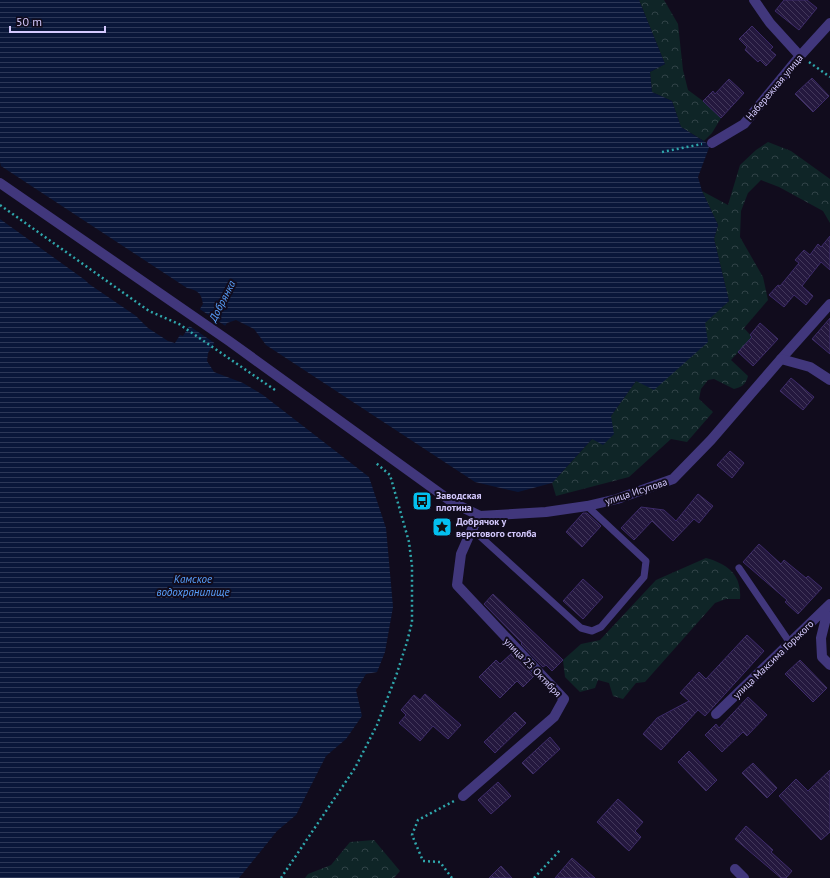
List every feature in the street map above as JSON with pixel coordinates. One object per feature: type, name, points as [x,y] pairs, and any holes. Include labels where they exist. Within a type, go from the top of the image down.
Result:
[{"type":"street","points":[[754,0],[770,23],[800,56]]},
{"type":"street","name":"Набережная улица","points":[[712,143],[744,124],[800,56],[830,23]]},
{"type":"street","points":[[0,183],[229,341],[452,502],[480,516]]},
{"type":"street","name":"улица Исупова","points":[[480,516],[546,512],[587,506],[617,499],[673,479],[711,440],[830,304]]},
{"type":"street","points":[[781,359],[810,367],[830,380]]},
{"type":"street","name":"улица 25 Октября","points":[[463,796],[554,717],[564,699],[457,585],[461,554],[480,516]]},
{"type":"street","points":[[830,604],[821,638],[822,657],[830,665]]},
{"type":"street","name":"улица Максима Горького","points":[[716,714],[830,604]]},
{"type":"street","points":[[735,869],[744,878]]},
{"type":"lane","points":[[472,530],[581,628],[592,631],[601,627],[644,577],[646,561],[587,506]]},
{"type":"lane","points":[[739,568],[790,643]]},
{"type":"path","points":[[800,56],[830,77]]},
{"type":"path","points":[[662,152],[712,143]]},
{"type":"path","points":[[0,205],[149,311],[179,324],[277,391]]},
{"type":"path","points":[[282,878],[355,768],[377,725],[396,676],[412,622],[412,566],[409,542],[390,475],[374,460]]},
{"type":"path","points":[[452,878],[440,862],[423,861],[412,834],[418,820],[463,796]]},
{"type":"path","points":[[534,878],[561,849]]},
{"type":"green space","points":[[639,0],[664,0],[678,24],[683,70],[688,90],[703,101],[721,118],[712,133],[704,141],[681,127],[672,101],[652,92],[650,72],[665,64]]},
{"type":"green space","points":[[768,142],[791,151],[830,179],[830,223],[823,211],[779,187],[761,180],[748,193],[741,211],[740,237],[763,277],[768,300],[744,328],[752,337],[731,360],[748,376],[745,384],[734,389],[714,379],[708,380],[701,389],[699,399],[713,412],[687,442],[671,439],[629,477],[556,496],[552,483],[611,416],[636,381],[729,301],[714,239],[718,225],[702,191],[728,205],[740,165],[756,150]]},
{"type":"green space","points":[[706,558],[714,560],[727,567],[732,572],[739,583],[740,599],[726,599],[715,603],[645,682],[636,683],[623,699],[613,696],[609,683],[598,680],[595,688],[580,692],[565,677],[563,660],[581,644],[600,640],[656,580]]},
{"type":"green space","points":[[374,840],[400,871],[394,878],[305,878],[308,874],[331,865],[350,842]]},
{"type":"water","points":[[0,0],[639,0],[665,64],[650,72],[652,92],[672,101],[681,127],[710,145],[698,177],[702,191],[718,225],[714,239],[729,301],[705,323],[708,342],[654,390],[636,381],[611,416],[614,434],[603,445],[592,439],[552,483],[518,492],[475,482],[266,345],[254,329],[236,320],[227,323],[208,353],[207,361],[214,372],[243,383],[263,395],[369,477],[386,528],[393,607],[385,652],[377,672],[366,674],[356,690],[362,716],[346,739],[326,756],[296,815],[277,831],[239,878],[0,878],[0,219],[89,284],[136,316],[148,328],[168,341],[175,343],[180,335],[183,336],[203,304],[200,294],[196,291],[187,288],[1,166]]},
{"type":"pier","points":[[198,308],[227,327],[216,344],[188,325]]},
{"type":"building","points":[[784,0],[807,0],[817,8],[799,30],[775,11]]},
{"type":"building","points":[[752,26],[773,47],[770,50],[776,55],[766,66],[760,60],[758,62],[745,50],[747,47],[739,39]]},
{"type":"building","points":[[812,78],[829,96],[813,112],[795,94]]},
{"type":"building","points":[[729,79],[744,93],[721,118],[703,101],[713,91],[715,94]]},
{"type":"building","points":[[830,236],[830,270],[821,262],[802,286],[813,296],[806,305],[794,295],[784,307],[769,295],[778,285],[780,286],[799,263],[795,260],[804,250],[810,255],[818,244],[821,247]]},
{"type":"building","points":[[830,318],[830,354],[812,339]]},
{"type":"building","points":[[760,323],[778,339],[753,366],[738,352],[752,337],[750,335]]},
{"type":"building","points":[[791,378],[814,397],[803,410],[780,391]]},
{"type":"building","points":[[730,451],[744,463],[732,478],[717,465]]},
{"type":"building","points":[[698,494],[713,506],[699,523],[694,519],[673,541],[652,521],[634,540],[621,528],[641,507],[664,510],[676,521]]},
{"type":"building","points":[[583,513],[587,513],[601,526],[582,547],[566,532]]},
{"type":"building","points":[[759,544],[781,564],[784,560],[806,578],[808,576],[822,588],[798,614],[785,602],[787,600],[743,562]]},
{"type":"building","points":[[583,579],[603,597],[583,619],[563,601]]},
{"type":"building","points":[[493,594],[563,660],[552,671],[546,665],[543,667],[484,604]]},
{"type":"building","points":[[747,635],[764,651],[705,716],[698,710],[661,750],[643,734],[657,718],[689,701],[680,693],[699,672],[706,679]]},
{"type":"building","points":[[512,653],[534,676],[523,687],[517,681],[500,698],[479,677],[496,660],[500,664]]},
{"type":"building","points":[[800,660],[827,688],[813,702],[785,674]]},
{"type":"building","points":[[425,694],[461,725],[448,739],[433,726],[420,741],[399,723],[406,715],[401,710],[414,695],[420,700]]},
{"type":"building","points":[[748,697],[767,715],[747,736],[743,732],[722,752],[705,735],[716,724],[719,728]]},
{"type":"building","points":[[515,712],[526,723],[495,753],[484,742]]},
{"type":"building","points":[[550,737],[560,749],[533,774],[522,763]]},
{"type":"building","points":[[689,751],[717,780],[706,791],[678,762]]},
{"type":"building","points":[[753,763],[777,788],[767,798],[742,773]]},
{"type":"building","points":[[830,770],[830,832],[821,840],[779,796],[796,779],[808,791]]},
{"type":"building","points":[[498,782],[511,796],[491,814],[478,800]]},
{"type":"building","points":[[618,799],[643,822],[635,831],[641,837],[629,851],[597,822]]},
{"type":"building","points":[[746,826],[773,850],[771,852],[792,871],[786,878],[781,878],[735,839]]},
{"type":"building","points":[[572,858],[595,878],[555,878]]},
{"type":"building","points":[[501,866],[512,878],[489,878]]},
{"type":"place","name":"Заводская плотина","points":[[422,501]]},
{"type":"place","name":"Добрячок у верстового столба","points":[[442,527]]},
{"type":"water label","name":"Добрянка","points":[[222,301]]},
{"type":"water label","name":"Камское водохранилище","points":[[193,585]]}]
